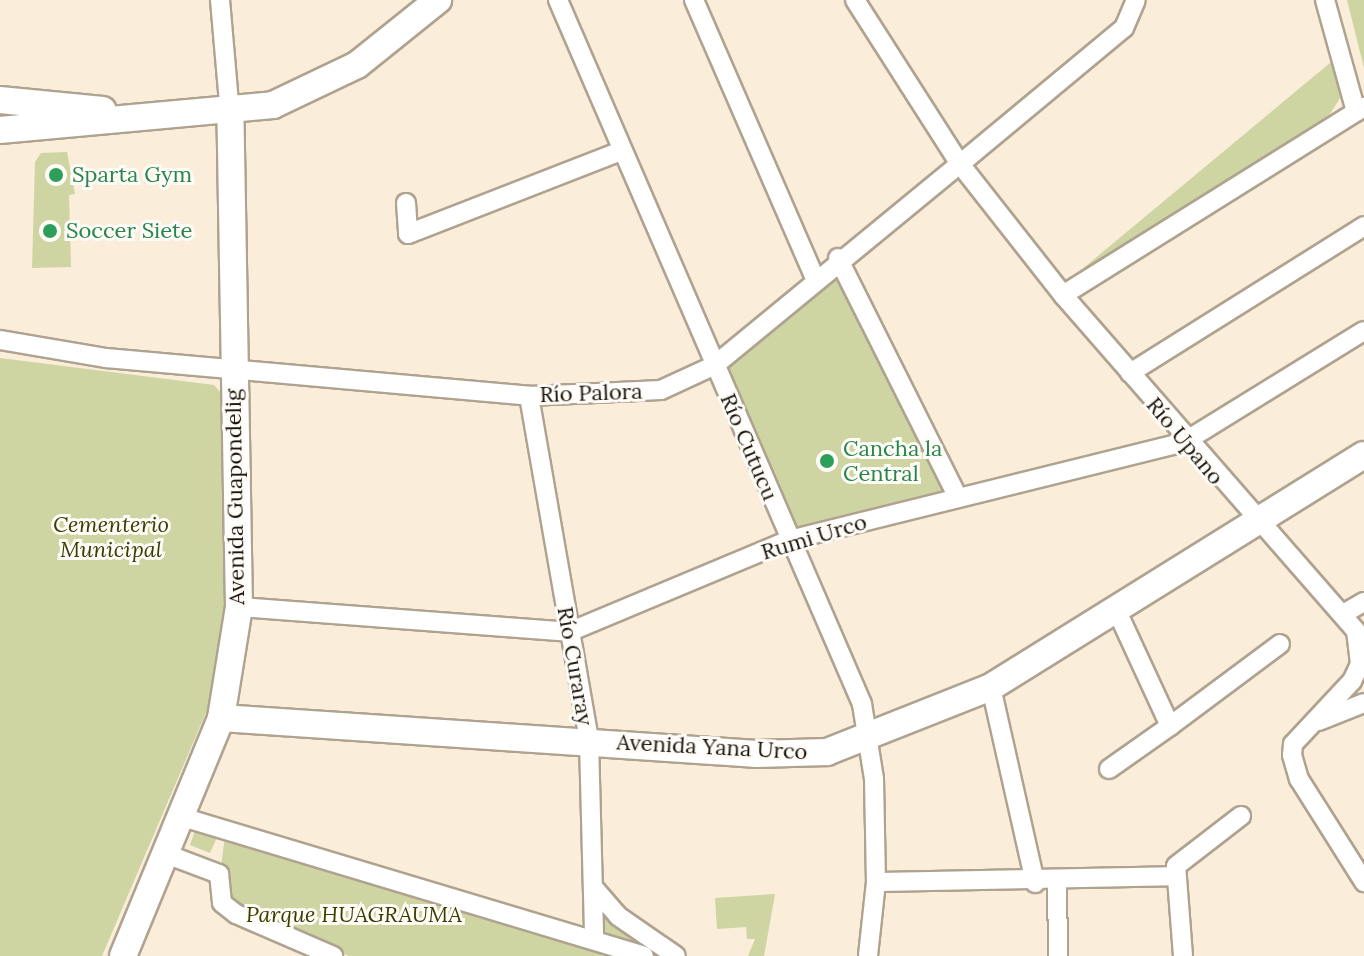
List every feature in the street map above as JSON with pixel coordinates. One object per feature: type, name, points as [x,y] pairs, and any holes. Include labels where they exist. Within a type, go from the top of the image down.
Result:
[{"type":"street","points":[[220,0],[230,114]]},
{"type":"street","points":[[0,130],[230,114],[332,79],[438,0]]},
{"type":"street","name":"Río Cutucu","points":[[558,0],[873,739],[876,882],[868,956]]},
{"type":"street","points":[[694,0],[815,278]]},
{"type":"street","name":"Río Upano","points":[[855,0],[960,164],[1063,295],[1184,442],[1356,631],[1360,664],[1293,744],[1294,767],[1364,882]]},
{"type":"street","name":"Río Palora","points":[[0,340],[233,369],[529,396],[661,390],[715,365],[838,258],[960,164],[1124,28],[1136,0]]},
{"type":"street","points":[[1063,295],[1360,110],[1325,0]]},
{"type":"street","points":[[0,100],[186,117]]},
{"type":"street","name":"Avenida Guapondelig","points":[[123,956],[221,718],[239,607],[230,114]]},
{"type":"street","points":[[406,203],[408,234],[621,151]]},
{"type":"street","points":[[1130,373],[1364,226]]},
{"type":"street","points":[[838,258],[958,498]]},
{"type":"street","name":"Rumi Urco","points":[[239,607],[569,632],[789,540],[1184,442],[1364,331]]},
{"type":"street","name":"Río Curaray","points":[[529,396],[589,741],[594,938]]},
{"type":"street","name":"Avenida Yana Urco","points":[[221,718],[757,754],[827,752],[873,739],[991,687],[1364,455]]},
{"type":"street","points":[[1343,614],[1364,602]]},
{"type":"street","points":[[1116,609],[1170,726]]},
{"type":"street","points":[[1109,769],[1280,644]]},
{"type":"street","points":[[991,687],[1035,883]]},
{"type":"street","points":[[1312,724],[1364,703]]},
{"type":"street","points":[[1183,956],[1175,876],[1181,858],[1241,816]]},
{"type":"street","points":[[182,817],[214,832],[594,938],[644,956]]},
{"type":"street","points":[[201,864],[214,832]]},
{"type":"street","points":[[166,854],[201,864],[219,874],[222,903],[236,914],[333,956]]},
{"type":"street","points":[[876,882],[1035,883],[1175,876]]},
{"type":"street","points":[[1057,882],[1058,956]]},
{"type":"street","points":[[593,887],[618,916],[676,956]]},
{"type":"green space","points":[[1347,0],[1364,0],[1364,68]]},
{"type":"green space","points":[[1336,58],[1340,98],[1321,128],[1075,275]]},
{"type":"green space","name":"Soccer Siete","points":[[67,152],[75,194],[69,195],[71,267],[32,268],[35,162],[41,153]]},
{"type":"green space","points":[[839,268],[951,494],[791,535],[721,372]]},
{"type":"green space","name":"Cementerio Municipal","points":[[0,358],[214,385],[221,393],[225,600],[210,703],[102,956],[0,956]]},
{"type":"green space","points":[[196,828],[217,837],[210,853],[190,845]]},
{"type":"green space","name":"Parque HUAGRAUMA","points":[[225,837],[636,956],[349,956],[239,909],[220,873]]},
{"type":"green space","points":[[775,894],[764,956],[748,956],[755,939],[747,939],[746,927],[717,929],[715,898]]},
{"type":"green space","points":[[599,918],[613,920],[657,952],[600,934]]},
{"type":"place","name":"Sparta Gym","points":[[56,175]]},
{"type":"place","name":"Soccer Siete","points":[[50,231]]},
{"type":"place","name":"Cancha la Central","points":[[827,461]]}]
